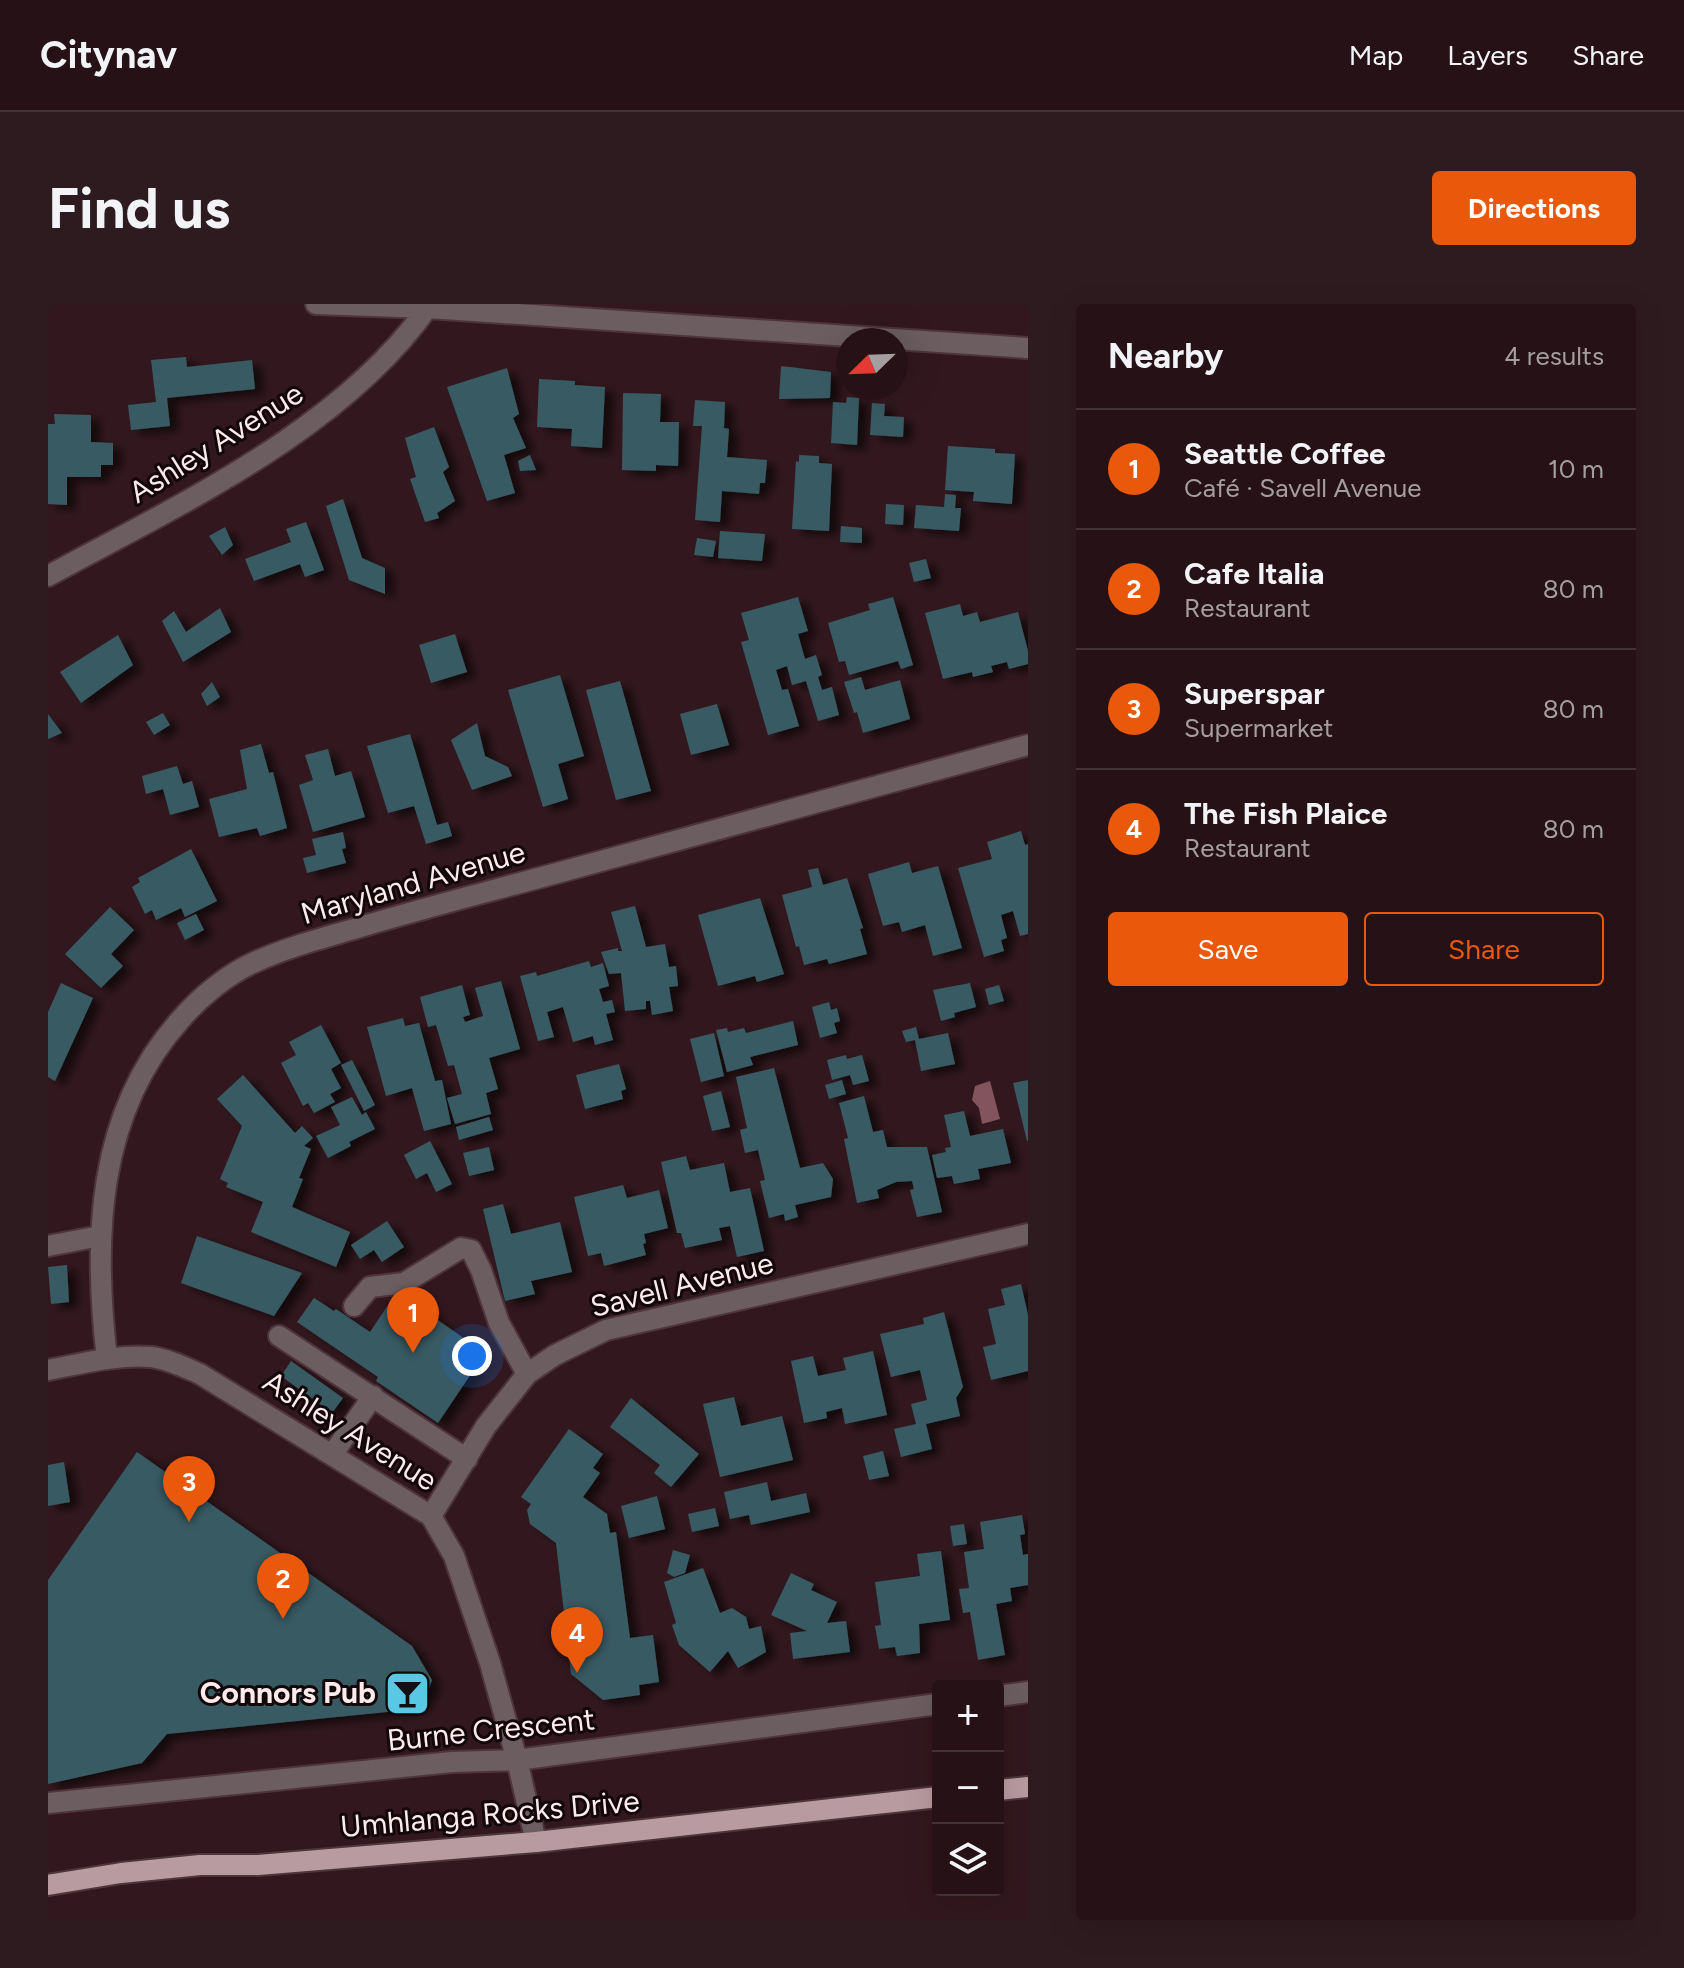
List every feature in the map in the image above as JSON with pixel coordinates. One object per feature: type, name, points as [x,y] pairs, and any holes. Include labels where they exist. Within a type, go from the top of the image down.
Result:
[{"type":"main road","points":[[1004,1789],[1028,1787]]},
{"type":"main road","name":"Umhlanga Rocks Drive","points":[[48,1885],[200,1865],[258,1865],[536,1842],[932,1798]]},
{"type":"street","points":[[316,304],[429,306],[1028,348]]},
{"type":"street","name":"Ashley Avenue","points":[[48,576],[158,516],[286,440],[355,385],[397,345],[429,306]]},
{"type":"street","name":"Maryland Avenue","points":[[107,1359],[102,1324],[100,1236],[113,1144],[125,1107],[157,1048],[195,1004],[225,980],[252,963],[281,952],[388,919],[1028,745]]},
{"type":"street","name":"Savell Avenue","points":[[431,1516],[486,1426],[527,1374],[555,1355],[606,1330],[1028,1234]]},
{"type":"street","points":[[48,1246],[100,1236]]},
{"type":"street","points":[[354,1306],[370,1287],[404,1283],[461,1248],[471,1250],[499,1323],[527,1374]]},
{"type":"street","points":[[279,1336],[467,1459]]},
{"type":"street","name":"Ashley Avenue","points":[[48,1370],[107,1359],[151,1357],[200,1374],[431,1516],[454,1556],[490,1663],[536,1842]]},
{"type":"street","points":[[332,1455],[373,1396]]},
{"type":"street","points":[[1004,1695],[1028,1692]]},
{"type":"street","name":"Burne Crescent","points":[[48,1803],[452,1762],[517,1760],[932,1705]]},
{"type":"shaded area","points":[[990,1081],[1000,1119],[982,1124],[979,1108],[972,1100],[975,1086]]},
{"type":"building","points":[[186,357],[187,367],[252,360],[255,389],[167,398],[170,426],[131,430],[128,405],[156,402],[151,360]]},
{"type":"building","points":[[781,366],[831,372],[830,398],[779,399]]},
{"type":"building","points":[[507,368],[519,414],[513,418],[526,448],[504,455],[515,493],[487,501],[447,387]]},
{"type":"building","points":[[539,379],[605,387],[602,448],[571,446],[572,429],[537,427]]},
{"type":"building","points":[[623,393],[661,394],[660,422],[679,422],[678,466],[656,465],[656,471],[622,470]]},
{"type":"building","points":[[695,400],[725,402],[724,428],[729,429],[727,457],[767,460],[765,483],[760,483],[759,494],[722,491],[720,522],[695,520],[702,426],[693,426]]},
{"type":"building","points":[[846,400],[859,400],[857,445],[831,443],[833,402],[846,403]]},
{"type":"building","points":[[872,403],[885,404],[884,416],[904,417],[903,437],[870,435]]},
{"type":"building","points":[[54,414],[91,415],[91,442],[113,443],[113,465],[101,465],[101,477],[67,477],[67,505],[48,504],[48,424],[55,424]]},
{"type":"building","points":[[434,427],[449,467],[443,472],[455,501],[437,513],[439,518],[425,522],[410,479],[416,477],[405,438]]},
{"type":"building","points":[[948,446],[995,449],[995,453],[1015,454],[1012,504],[973,501],[974,492],[945,490]]},
{"type":"building","points":[[530,455],[536,470],[520,471],[518,461]]},
{"type":"building","points":[[799,455],[819,456],[819,463],[832,464],[829,531],[792,529],[796,461],[799,462]]},
{"type":"building","points":[[945,494],[956,495],[955,508],[961,508],[959,531],[914,528],[916,505],[944,507]]},
{"type":"building","points":[[343,499],[362,558],[385,568],[385,594],[349,580],[326,506]]},
{"type":"building","points":[[886,504],[904,505],[903,525],[885,524]]},
{"type":"building","points":[[306,522],[324,570],[305,577],[300,564],[254,581],[245,559],[291,542],[286,529]]},
{"type":"building","points":[[841,526],[862,528],[862,543],[840,542]]},
{"type":"building","points":[[225,527],[233,545],[222,555],[209,536]]},
{"type":"building","points":[[720,531],[765,534],[762,561],[718,558]]},
{"type":"building","points":[[697,538],[716,541],[713,557],[694,555]]},
{"type":"building","points":[[926,559],[931,578],[914,582],[909,563]]},
{"type":"building","points":[[798,597],[808,631],[798,634],[805,659],[816,655],[822,675],[818,677],[822,690],[832,687],[839,715],[818,721],[806,681],[792,685],[787,666],[776,670],[782,690],[788,689],[799,726],[768,735],[741,642],[749,640],[741,613]]},
{"type":"building","points":[[893,597],[913,665],[901,669],[898,661],[849,675],[845,661],[839,662],[828,623],[870,610],[868,604]]},
{"type":"building","points":[[960,604],[963,616],[977,612],[980,622],[1018,612],[1028,651],[1028,664],[1009,669],[1007,662],[991,666],[993,672],[973,677],[972,672],[943,679],[925,613]]},
{"type":"building","points":[[220,608],[231,632],[183,662],[162,621],[174,611],[186,632]]},
{"type":"building","points":[[455,634],[467,672],[431,683],[419,645]]},
{"type":"building","points":[[118,635],[133,665],[81,703],[60,672]]},
{"type":"building","points":[[560,675],[584,756],[558,764],[568,799],[543,807],[508,690]]},
{"type":"building","points":[[861,677],[865,690],[900,680],[910,719],[863,733],[844,682]]},
{"type":"building","points":[[620,681],[651,791],[616,800],[586,690]]},
{"type":"building","points":[[212,682],[220,697],[207,706],[201,694]]},
{"type":"building","points":[[717,704],[729,745],[691,755],[680,714]]},
{"type":"building","points":[[163,713],[170,725],[154,735],[146,722]]},
{"type":"building","points":[[48,714],[62,733],[48,739]]},
{"type":"building","points":[[477,723],[485,756],[508,767],[512,776],[472,790],[451,740]]},
{"type":"building","points":[[410,734],[437,825],[448,822],[452,836],[426,844],[414,806],[388,813],[367,746]]},
{"type":"building","points":[[261,744],[269,773],[273,772],[287,828],[260,836],[257,828],[219,837],[209,799],[247,789],[240,750]]},
{"type":"building","points":[[328,749],[335,776],[351,771],[365,817],[313,832],[299,785],[313,780],[305,755]]},
{"type":"building","points":[[177,766],[183,784],[192,781],[199,807],[170,815],[163,789],[146,794],[142,776]]},
{"type":"building","points":[[1021,831],[1025,845],[1028,844],[1028,934],[1020,936],[1013,911],[1001,915],[1007,938],[1001,940],[1004,951],[984,957],[958,868],[992,859],[987,842]]},
{"type":"building","points":[[343,832],[346,848],[342,849],[346,863],[307,873],[303,858],[316,855],[312,839]]},
{"type":"building","points":[[191,849],[217,901],[185,917],[181,908],[156,920],[152,910],[145,914],[132,887],[140,882],[138,878]]},
{"type":"building","points":[[909,862],[912,873],[938,866],[962,948],[933,956],[925,925],[902,932],[899,922],[883,926],[868,874]]},
{"type":"building","points":[[818,868],[823,885],[847,878],[863,928],[860,929],[867,954],[829,964],[827,959],[804,965],[782,895],[812,887],[808,870]]},
{"type":"building","points":[[760,898],[784,974],[757,982],[755,976],[718,986],[698,915]]},
{"type":"building","points":[[635,906],[646,947],[665,944],[669,967],[676,966],[678,986],[669,987],[673,1011],[652,1015],[650,1001],[646,1001],[646,1009],[625,1011],[621,973],[609,974],[601,952],[618,948],[622,951],[611,912]]},
{"type":"building","points":[[110,907],[134,930],[111,954],[123,966],[101,988],[65,954]]},
{"type":"building","points":[[196,914],[204,930],[185,940],[177,923]]},
{"type":"building","points":[[589,961],[591,967],[603,963],[609,986],[599,989],[603,1002],[612,1000],[615,1012],[606,1014],[613,1040],[595,1045],[593,1036],[573,1042],[563,1007],[547,1012],[554,1037],[538,1041],[520,976],[536,972],[537,976]]},
{"type":"building","points":[[501,981],[520,1049],[489,1058],[498,1089],[486,1093],[491,1114],[455,1124],[447,1098],[462,1094],[454,1065],[448,1066],[436,1025],[428,1027],[420,997],[462,985],[470,1015],[463,1017],[465,1022],[483,1016],[475,988]]},
{"type":"building","points":[[61,983],[93,998],[55,1081],[48,1077],[48,1012]]},
{"type":"building","points":[[970,983],[976,1007],[954,1013],[955,1017],[941,1021],[933,990]]},
{"type":"building","points":[[999,985],[1004,1001],[989,1005],[985,989]]},
{"type":"building","points":[[829,1002],[831,1010],[837,1008],[840,1021],[834,1023],[837,1033],[820,1038],[812,1007]]},
{"type":"building","points":[[403,1018],[405,1026],[419,1023],[435,1081],[442,1080],[451,1124],[424,1131],[412,1088],[386,1096],[367,1027]]},
{"type":"building","points":[[793,1021],[798,1045],[750,1057],[753,1065],[727,1072],[716,1030],[727,1028],[728,1032],[744,1028],[746,1033]]},
{"type":"building","points":[[321,1025],[341,1063],[331,1069],[341,1088],[330,1094],[335,1102],[314,1113],[308,1103],[303,1106],[281,1063],[296,1055],[289,1042]]},
{"type":"building","points":[[916,1027],[919,1039],[948,1033],[955,1064],[921,1071],[915,1040],[906,1042],[902,1031]]},
{"type":"building","points":[[714,1033],[724,1076],[701,1082],[690,1039]]},
{"type":"building","points":[[846,1055],[847,1059],[862,1055],[869,1081],[853,1085],[850,1075],[832,1080],[827,1060]]},
{"type":"building","points":[[352,1060],[375,1105],[364,1111],[341,1065]]},
{"type":"building","points":[[619,1064],[626,1089],[621,1091],[623,1099],[585,1109],[576,1075]]},
{"type":"building","points":[[774,1068],[800,1168],[823,1163],[833,1179],[831,1197],[795,1205],[798,1217],[785,1221],[784,1214],[769,1218],[760,1181],[765,1180],[758,1150],[745,1153],[740,1130],[747,1128],[736,1077]]},
{"type":"building","points":[[243,1075],[295,1133],[302,1126],[313,1138],[304,1146],[311,1149],[292,1207],[350,1232],[336,1267],[251,1232],[263,1202],[226,1187],[228,1183],[220,1179],[242,1126],[217,1099]]},
{"type":"building","points":[[842,1080],[846,1094],[829,1099],[825,1085]]},
{"type":"building","points":[[1028,1080],[1028,1141],[1027,1141],[1013,1083]]},
{"type":"building","points":[[721,1091],[730,1127],[712,1131],[703,1096]]},
{"type":"building","points":[[864,1096],[873,1132],[883,1130],[887,1147],[927,1147],[942,1212],[917,1217],[910,1190],[914,1189],[912,1181],[896,1182],[877,1190],[879,1198],[857,1203],[844,1139],[848,1138],[839,1103]]},
{"type":"building","points":[[352,1097],[362,1115],[366,1112],[375,1129],[349,1142],[351,1146],[328,1158],[316,1136],[340,1125],[331,1107]]},
{"type":"building","points":[[964,1111],[970,1136],[1003,1129],[1011,1163],[978,1169],[980,1179],[954,1184],[952,1176],[937,1178],[932,1155],[946,1152],[945,1148],[951,1147],[944,1115]]},
{"type":"building","points":[[489,1117],[493,1130],[459,1140],[456,1127]]},
{"type":"building","points":[[430,1141],[452,1184],[436,1192],[427,1173],[416,1179],[404,1155]]},
{"type":"building","points":[[489,1147],[494,1170],[469,1176],[463,1153]]},
{"type":"building","points":[[686,1156],[690,1170],[724,1163],[730,1192],[750,1188],[764,1251],[737,1257],[730,1226],[719,1228],[722,1240],[685,1248],[681,1233],[677,1233],[661,1162]]},
{"type":"building","points":[[623,1185],[627,1198],[659,1190],[668,1228],[644,1234],[646,1255],[604,1266],[601,1253],[588,1256],[574,1197]]},
{"type":"building","points":[[503,1204],[511,1234],[560,1222],[572,1272],[531,1281],[535,1294],[505,1301],[483,1209]]},
{"type":"building","points":[[387,1221],[404,1247],[382,1262],[374,1250],[360,1259],[351,1245]]},
{"type":"building","points":[[197,1236],[302,1273],[274,1316],[181,1283]]},
{"type":"building","points":[[67,1265],[69,1302],[51,1304],[48,1267]]},
{"type":"building","points":[[1021,1284],[1028,1315],[1028,1371],[991,1380],[983,1347],[996,1344],[988,1309],[1005,1305],[1001,1289]]},
{"type":"building","points":[[394,1296],[422,1315],[425,1311],[485,1353],[438,1423],[376,1381],[378,1377],[297,1322],[314,1298],[370,1332]]},
{"type":"building","points":[[944,1312],[963,1387],[956,1398],[960,1416],[926,1424],[932,1449],[901,1457],[894,1429],[916,1424],[911,1404],[927,1400],[920,1370],[891,1377],[880,1334],[924,1324],[923,1318]]},
{"type":"building","points":[[873,1351],[887,1415],[845,1424],[842,1408],[826,1412],[827,1418],[804,1423],[791,1361],[813,1356],[818,1376],[846,1370],[843,1358]]},
{"type":"building","points":[[291,1361],[343,1398],[332,1413],[281,1376]]},
{"type":"building","points":[[734,1397],[741,1426],[782,1416],[793,1460],[720,1477],[703,1404]]},
{"type":"building","points":[[631,1398],[699,1454],[671,1487],[654,1473],[660,1465],[610,1427]]},
{"type":"building","points":[[569,1429],[603,1454],[593,1468],[600,1473],[583,1497],[607,1514],[610,1533],[616,1532],[630,1638],[653,1635],[659,1682],[639,1685],[640,1695],[603,1700],[571,1674],[556,1543],[530,1524],[527,1510],[531,1504],[521,1497]]},
{"type":"building","points":[[883,1451],[889,1476],[869,1480],[863,1456]]},
{"type":"building","points":[[137,1452],[412,1646],[432,1680],[417,1709],[167,1734],[142,1763],[48,1784],[48,1580]]},
{"type":"building","points":[[64,1462],[70,1502],[48,1506],[48,1465]]},
{"type":"building","points":[[767,1482],[771,1501],[806,1493],[810,1512],[751,1525],[749,1515],[730,1519],[724,1492]]},
{"type":"building","points":[[657,1496],[665,1529],[629,1538],[621,1506]]},
{"type":"building","points":[[715,1508],[719,1526],[692,1532],[688,1514]]},
{"type":"building","points":[[1022,1515],[1025,1534],[1020,1535],[1023,1555],[1028,1554],[1028,1585],[1010,1588],[1012,1601],[996,1604],[1005,1655],[978,1660],[970,1612],[963,1613],[959,1589],[969,1588],[964,1552],[984,1549],[980,1522]]},
{"type":"building","points":[[964,1524],[967,1544],[953,1546],[950,1526]]},
{"type":"building","points":[[673,1550],[690,1555],[685,1573],[674,1577],[667,1573]]},
{"type":"building","points":[[941,1551],[950,1620],[919,1624],[920,1653],[897,1656],[895,1647],[879,1649],[875,1626],[881,1625],[875,1582],[920,1576],[917,1554]]},
{"type":"building","points":[[703,1568],[720,1613],[732,1608],[746,1617],[749,1629],[761,1626],[766,1652],[738,1668],[728,1651],[710,1672],[679,1645],[672,1625],[676,1623],[664,1582]]},
{"type":"building","points":[[791,1573],[814,1584],[811,1590],[837,1602],[827,1623],[846,1621],[850,1652],[793,1659],[790,1633],[807,1631],[771,1615]]},
{"type":"place","name":"Seattle Coffee","points":[[413,1353]]},
{"type":"place","name":"Superspar","points":[[189,1522]]},
{"type":"place","name":"Cafe Italia","points":[[283,1619]]},
{"type":"place","name":"The Fish Plaice","points":[[577,1673]]},
{"type":"place","name":"Connors Pub","points":[[407,1693]]}]
